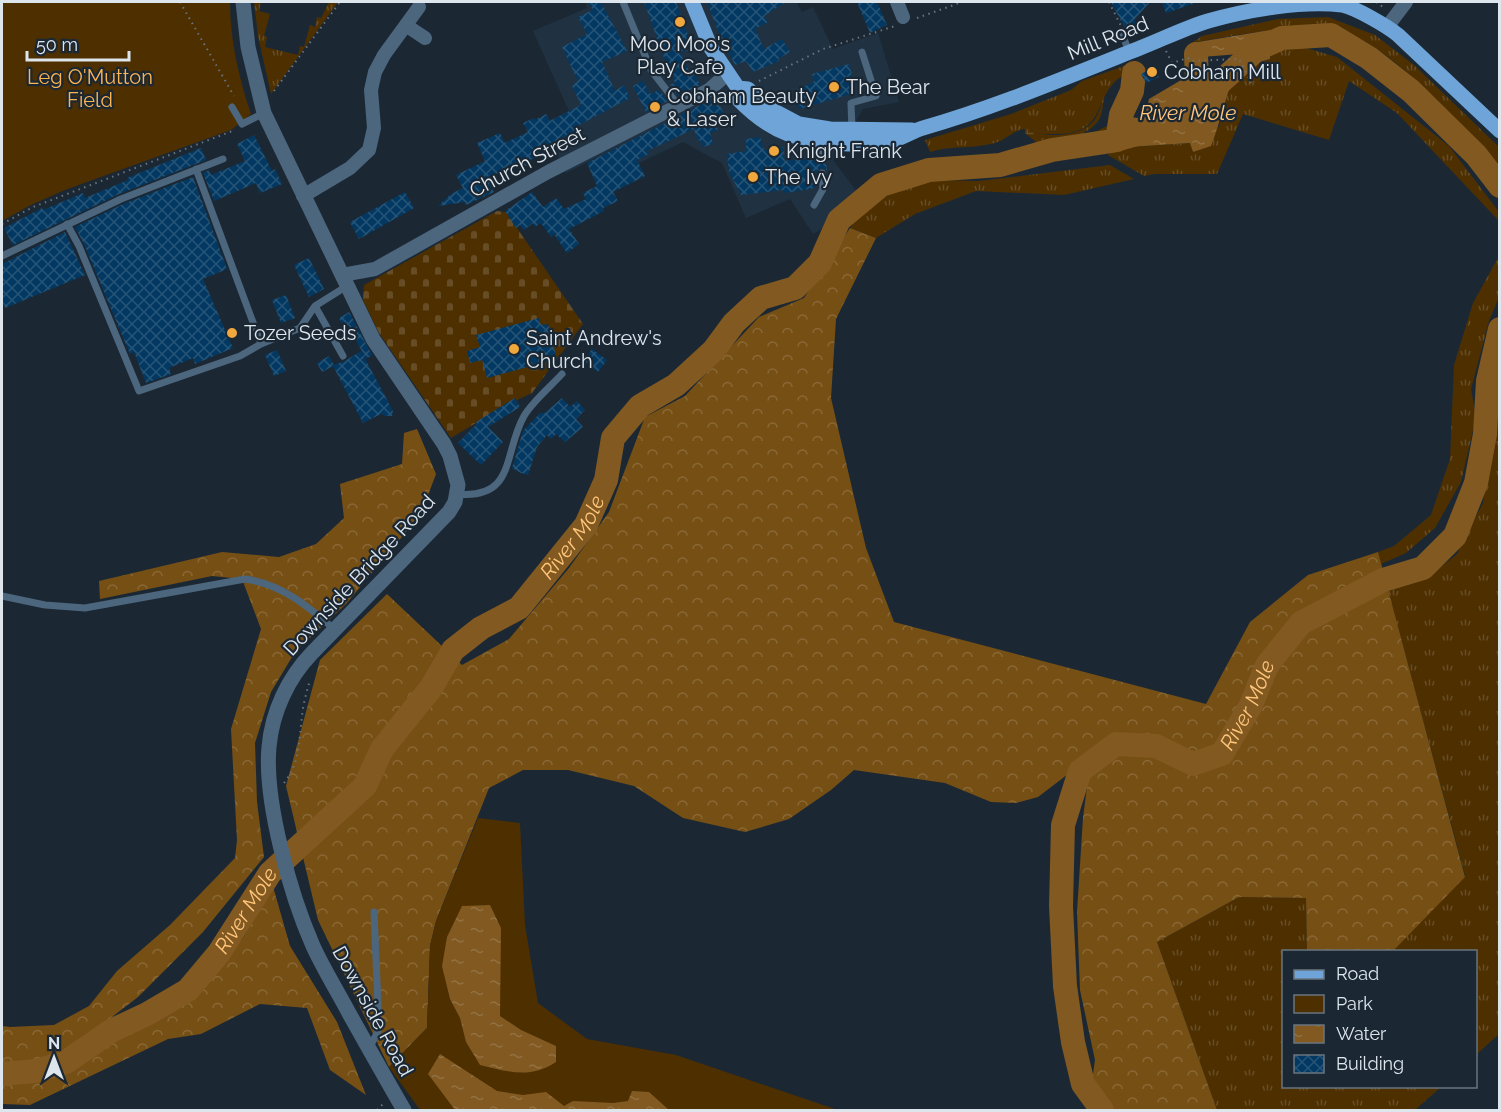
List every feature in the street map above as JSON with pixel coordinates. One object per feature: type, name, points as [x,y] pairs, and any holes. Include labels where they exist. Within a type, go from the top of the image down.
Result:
[{"type":"main road","points":[[692,2],[711,48],[727,74],[762,103],[788,120],[815,128],[917,130]]},
{"type":"main road","name":"Mill Road","points":[[917,130],[981,110],[1208,21],[1263,9],[1306,3],[1344,5],[1387,27],[1500,131]]},
{"type":"main road","points":[[743,88],[739,100],[763,122],[819,149],[891,141],[917,130]]},
{"type":"street","name":"Downside Bridge Road","points":[[243,2],[248,47],[262,108],[373,339],[444,444],[457,477],[457,494],[449,512],[295,673],[271,730],[268,766],[271,790],[288,872],[307,931]]},
{"type":"street","points":[[897,2],[903,22]]},
{"type":"street","points":[[1387,27],[1406,2]]},
{"type":"street","points":[[303,196],[350,168],[369,150],[374,128],[371,90],[375,72],[384,55],[419,7]]},
{"type":"street","points":[[406,26],[425,38]]},
{"type":"street","name":"Church Street","points":[[345,281],[375,269],[548,172],[708,90],[727,74]]},
{"type":"street","name":"Downside Road","points":[[307,931],[322,965],[404,1110]]},
{"type":"lane","points":[[623,2],[651,70],[678,105]]},
{"type":"lane","points":[[1123,36],[1129,52]]},
{"type":"lane","points":[[852,130],[851,103],[876,96],[862,52]]},
{"type":"lane","points":[[232,107],[246,123],[262,108]]},
{"type":"lane","points":[[2,256],[121,199],[223,159]]},
{"type":"lane","points":[[196,169],[261,344]]},
{"type":"lane","points":[[814,205],[823,189],[822,173]]},
{"type":"lane","points":[[67,224],[79,246],[139,391],[240,356],[261,344],[300,328],[315,306],[345,281]]},
{"type":"lane","points":[[315,306],[343,356]]},
{"type":"lane","points":[[457,494],[482,494],[496,487],[524,416],[562,374]]},
{"type":"lane","points":[[2,596],[45,605],[85,608],[245,579],[277,587],[335,629]]},
{"type":"lane","points":[[369,1049],[379,1029],[374,912]]},
{"type":"path","points":[[2,224],[33,207],[233,132],[246,123],[180,2]]},
{"type":"path","points":[[262,108],[340,2]]},
{"type":"path","points":[[743,88],[824,49],[962,2]]},
{"type":"path","points":[[1109,2],[1123,30],[1123,36]]},
{"type":"path","points":[[1165,49],[1172,63],[1188,58],[1191,61],[1239,59],[1251,83]]},
{"type":"path","points":[[271,790],[285,783],[294,769],[300,742],[302,714],[312,673]]},
{"type":"shaded area","points":[[585,2],[796,2],[802,12],[813,7],[833,49],[878,33],[899,102],[863,109],[833,160],[860,196],[825,227],[813,234],[790,199],[746,218],[722,163],[683,142],[639,163],[628,142],[566,173],[541,124],[569,111],[533,31],[587,8]]},
{"type":"green space","name":"Leg O'Mutton Field","points":[[2,2],[230,2],[236,59],[251,114],[231,130],[65,190],[2,221]]},
{"type":"green space","points":[[254,2],[261,2],[259,11],[270,14],[264,36],[267,37],[265,47],[298,55],[300,46],[304,47],[310,25],[315,27],[317,17],[321,18],[329,2],[338,2],[271,94],[258,36]]},
{"type":"green space","points":[[1328,17],[1375,35],[1414,65],[1499,147],[1499,168],[1419,83],[1371,45],[1347,33],[1324,27],[1296,28],[1192,43],[1202,36],[1278,19]]},
{"type":"green space","points":[[1270,48],[1306,48],[1337,57],[1449,146],[1499,212],[1499,221],[1397,113],[1349,81],[1329,140],[1243,114],[1217,174],[1144,176],[1108,155],[1113,148],[1191,143],[1193,152],[1219,126],[1234,75],[1270,59]]},
{"type":"green space","points":[[1127,65],[1130,72],[1117,80],[1109,89],[1093,119],[1086,127],[1074,132],[1044,134],[1024,129],[995,143],[930,152],[925,140],[1011,114],[1071,90],[1082,81]]},
{"type":"green space","points":[[1105,92],[1098,121],[1089,130],[1069,141],[1060,151],[1051,154],[1025,133],[1025,128],[1032,132],[1051,135],[1062,135],[1081,130],[1095,119]]},
{"type":"green space","points":[[1119,120],[1114,144],[1102,145],[1082,153],[1079,149],[1091,134]]},
{"type":"green space","points":[[1110,165],[1134,179],[1064,195],[976,191],[915,214],[876,238],[850,228],[862,211],[895,191],[930,180],[979,181]]},
{"type":"green space","points":[[497,211],[506,212],[583,324],[532,393],[514,400],[451,438],[379,333],[363,300],[364,285]]},
{"type":"green space","points":[[850,228],[876,238],[836,319],[831,398],[866,548],[894,622],[1206,704],[1250,622],[1308,575],[1378,552],[1465,877],[1394,950],[1307,950],[1306,898],[1239,897],[1157,942],[1217,1110],[1088,1110],[1095,1060],[1080,990],[1077,912],[1088,779],[1072,771],[1038,797],[1016,803],[991,802],[945,783],[854,770],[831,790],[789,819],[745,832],[683,818],[634,786],[568,770],[523,770],[489,788],[436,921],[430,946],[427,1028],[389,1067],[318,920],[286,786],[320,660],[387,594],[462,665],[509,639],[569,568],[609,512],[645,417],[685,396],[759,317],[804,298]]},
{"type":"green space","points":[[1499,256],[1499,297],[1489,321],[1471,389],[1476,417],[1461,482],[1435,528],[1406,553],[1381,564],[1378,552],[1394,546],[1431,515],[1450,459],[1454,365],[1473,303]]},
{"type":"green space","points":[[1499,378],[1500,1033],[1477,1054],[1477,950],[1393,950],[1465,875],[1387,587],[1426,579],[1457,554],[1483,503]]},
{"type":"green space","points":[[417,429],[436,474],[421,514],[346,604],[295,652],[271,692],[255,743],[257,802],[264,857],[203,932],[138,997],[60,1057],[17,1068],[2,1068],[2,1026],[54,1025],[89,1006],[117,971],[170,925],[235,858],[237,840],[231,729],[261,629],[242,579],[212,576],[100,599],[99,581],[222,552],[279,557],[316,544],[344,518],[340,484],[402,464],[404,433]]},
{"type":"green space","points":[[478,818],[520,823],[525,925],[538,1003],[587,1039],[676,1055],[838,1110],[420,1110],[389,1067],[427,1028],[430,946],[436,921]]},
{"type":"green space","points":[[272,883],[290,946],[337,1022],[366,1095],[330,1070],[307,1008],[260,1004],[201,1034],[168,1039],[30,1105],[2,1104],[2,1080],[18,1080],[68,1071],[110,1041],[198,992],[243,938]]},
{"type":"green space","points":[[1239,897],[1306,898],[1307,950],[1282,950],[1282,1088],[1440,1088],[1415,1110],[1217,1110],[1157,942]]},
{"type":"water","name":"River Mole","points":[[1270,30],[1270,59],[1243,67],[1240,54],[1188,58],[1192,43]]},
{"type":"water","name":"River Mole","points":[[1228,71],[1234,75],[1211,146],[1193,152],[1190,143],[1113,148],[1112,114],[1144,119],[1149,99],[1193,73],[1201,72],[1213,80]]},
{"type":"water","points":[[490,905],[501,928],[500,1016],[521,1030],[556,1046],[556,1062],[537,1071],[510,1072],[480,1065],[466,1042],[460,1018],[450,999],[442,966],[447,937],[462,906]]},
{"type":"water","points":[[440,1054],[497,1091],[523,1095],[546,1092],[564,1106],[573,1101],[613,1103],[628,1101],[632,1091],[649,1092],[669,1110],[455,1110],[428,1074]]},
{"type":"building","points":[[588,2],[601,2],[627,51],[602,62],[615,91],[624,85],[630,98],[577,126],[581,134],[567,141],[565,136],[538,150],[541,155],[526,162],[527,165],[518,169],[516,165],[487,178],[494,192],[466,205],[465,202],[438,206],[451,194],[463,188],[456,175],[485,161],[477,143],[500,133],[505,143],[528,132],[523,123],[546,114],[550,121],[581,105],[572,86],[578,81],[562,47],[587,34],[578,17],[593,10]]},
{"type":"building","points":[[644,2],[676,2],[693,48],[681,53],[690,74],[694,72],[700,85],[678,96],[670,85],[675,83],[656,39]]},
{"type":"building","points":[[707,2],[786,2],[764,16],[768,22],[755,29],[764,49],[782,39],[790,52],[778,59],[779,61],[753,72],[746,61],[735,65]]},
{"type":"building","points":[[857,2],[877,2],[887,25],[870,33]]},
{"type":"building","points":[[1111,2],[1150,2],[1134,20],[1137,24],[1126,30]]},
{"type":"building","points":[[1162,2],[1194,2],[1195,3],[1166,13]]},
{"type":"building","name":"The Bear","points":[[849,64],[855,86],[852,86],[854,93],[799,109],[794,91],[814,82],[812,74]]},
{"type":"building","name":"Cobham Mill","points":[[1155,67],[1159,77],[1146,83],[1141,74]]},
{"type":"building","points":[[643,81],[650,94],[659,90],[668,101],[646,112],[633,86]]},
{"type":"building","points":[[710,100],[714,107],[719,104],[724,114],[713,120],[718,130],[710,133],[713,144],[703,147],[694,129],[647,151],[649,154],[637,160],[645,176],[613,192],[618,201],[603,208],[604,211],[569,229],[579,244],[567,253],[554,234],[551,237],[541,223],[535,227],[533,223],[524,230],[520,225],[516,228],[505,211],[532,192],[543,207],[556,198],[564,209],[586,199],[583,193],[597,186],[587,163]]},
{"type":"building","points":[[254,135],[272,171],[275,169],[282,184],[260,193],[256,183],[214,201],[203,173],[209,170],[211,175],[245,161],[237,144]]},
{"type":"building","points":[[760,137],[764,150],[783,147],[785,161],[813,157],[816,161],[820,161],[825,155],[827,170],[821,168],[812,175],[815,188],[785,193],[782,190],[741,195],[729,172],[727,154],[746,151],[746,139]]},
{"type":"building","points":[[201,148],[206,160],[119,194],[13,245],[4,228],[42,208],[43,210],[83,193],[85,198]]},
{"type":"building","points":[[193,177],[227,269],[203,279],[233,348],[195,364],[193,358],[169,368],[171,374],[146,383],[134,352],[130,354],[75,227],[123,204]]},
{"type":"building","points":[[405,192],[414,208],[359,239],[350,222]]},
{"type":"building","points":[[65,232],[85,275],[5,308],[2,299],[2,264]]},
{"type":"building","points":[[309,258],[324,289],[309,297],[294,265]]},
{"type":"building","points":[[286,295],[295,318],[281,323],[272,300]]},
{"type":"building","points":[[349,312],[372,355],[366,359],[348,325],[344,327],[339,318]]},
{"type":"building","name":"Saint Andrew's Church","points":[[539,318],[541,325],[548,324],[557,359],[487,378],[482,360],[470,363],[467,351],[480,347],[476,335]]},
{"type":"building","points":[[592,349],[607,360],[598,372],[583,361]]},
{"type":"building","points":[[277,350],[286,371],[274,376],[265,355]]},
{"type":"building","points":[[361,351],[393,411],[392,416],[381,414],[363,423],[333,366],[322,372],[317,363],[329,356],[334,365]]},
{"type":"building","points":[[515,398],[520,407],[488,427],[503,442],[481,465],[458,443],[477,424],[476,422]]},
{"type":"building","points":[[562,398],[570,407],[577,401],[585,410],[576,419],[583,427],[565,442],[556,434],[551,439],[547,435],[537,447],[528,475],[512,468],[523,431],[540,413],[545,413]]},
{"type":"waterway","name":"River Mole","points":[[1206,95],[1257,49],[1282,38],[1331,35],[1369,58],[1411,91],[1476,155],[1500,186]]},
{"type":"waterway","name":"River Mole","points":[[1193,105],[1197,81],[1196,54]]},
{"type":"waterway","points":[[1117,140],[1121,115],[1132,91],[1134,73]]},
{"type":"waterway","name":"River Mole","points":[[2,1074],[36,1071],[66,1062],[111,1031],[147,1014],[188,990],[219,953],[270,873],[365,786],[382,749],[431,688],[453,650],[481,628],[519,608],[586,525],[606,480],[613,438],[640,406],[676,385],[714,350],[734,323],[761,298],[795,288],[820,263],[839,220],[881,185],[929,170],[1000,165],[1052,150],[1112,141],[1144,132]]},
{"type":"waterway","name":"River Mole","points":[[1102,1110],[1083,1084],[1073,1042],[1065,986],[1061,906],[1063,825],[1080,771],[1116,744],[1156,746],[1193,764],[1222,754],[1251,705],[1267,665],[1301,623],[1383,580],[1423,568],[1455,536],[1476,483],[1485,434],[1488,381],[1500,329]]},
{"type":"place","name":"Moo Moo's Play Cafe","points":[[680,22]]},
{"type":"place","name":"Cobham Mill","points":[[1152,72]]},
{"type":"place","name":"The Bear","points":[[834,87]]},
{"type":"place","name":"Cobham Beauty & Laser","points":[[655,107]]},
{"type":"place","name":"Knight Frank","points":[[774,151]]},
{"type":"place","name":"The Ivy","points":[[753,177]]},
{"type":"place","name":"Tozer Seeds","points":[[232,333]]},
{"type":"place","name":"Saint Andrew's Church","points":[[514,349]]}]
